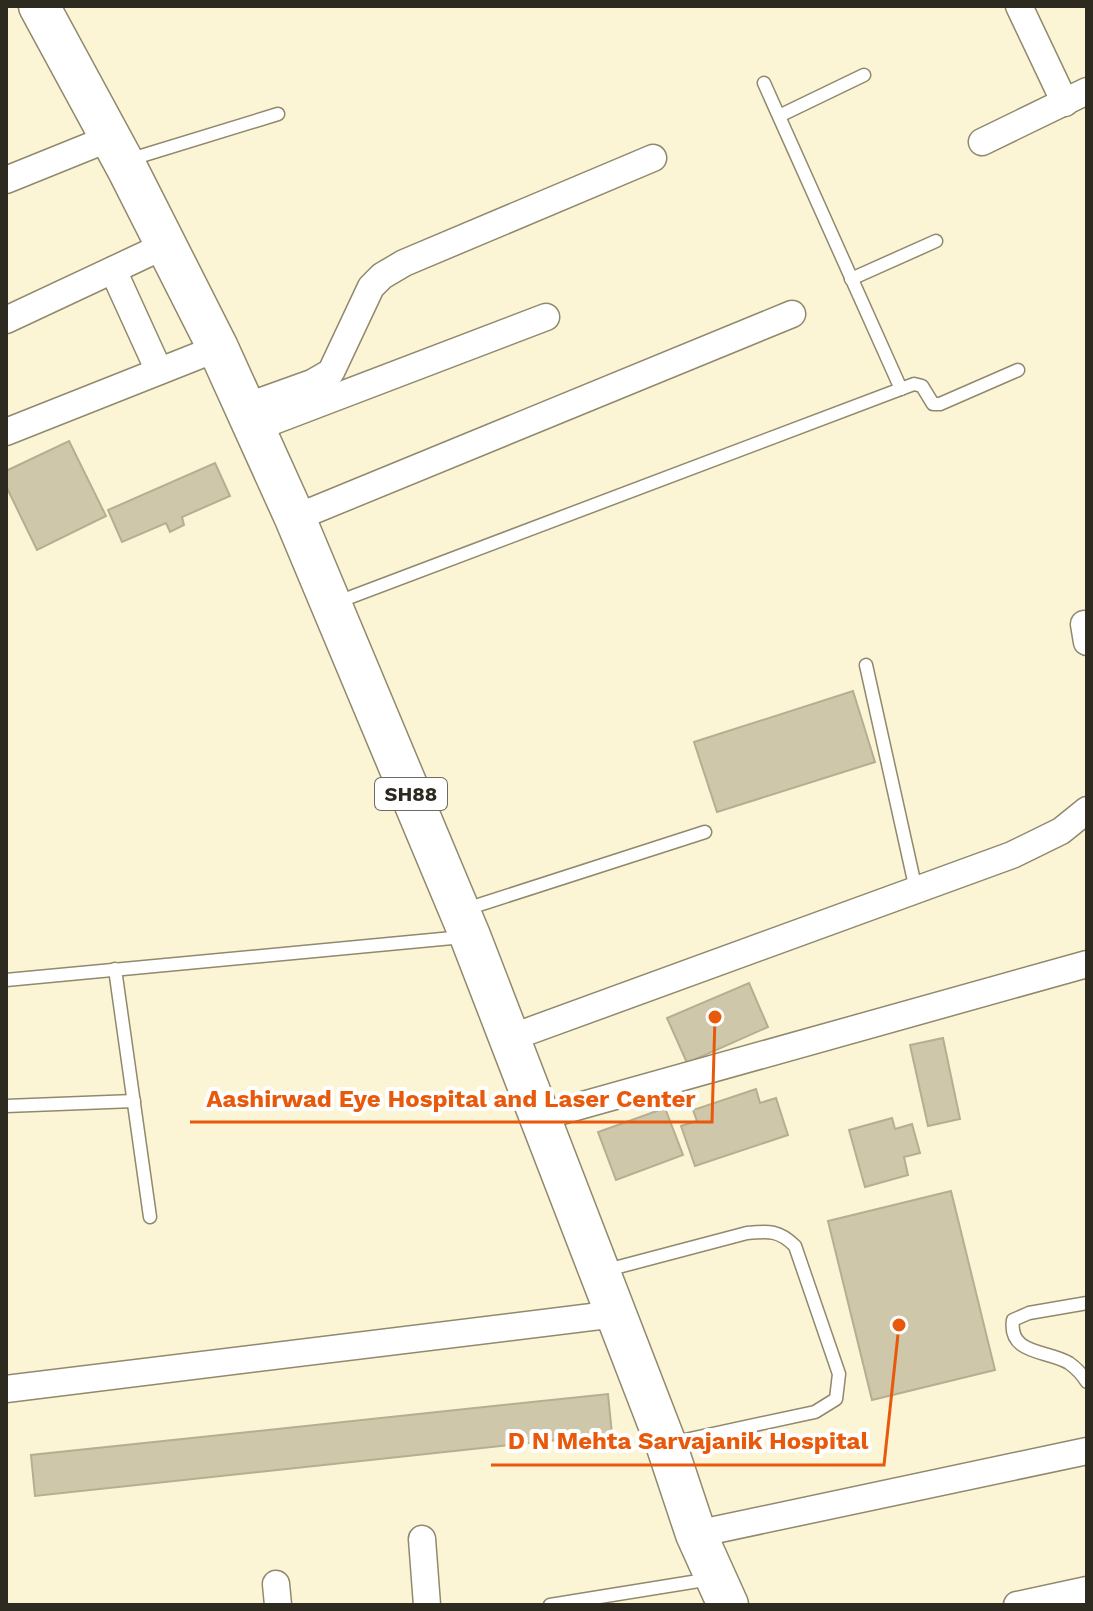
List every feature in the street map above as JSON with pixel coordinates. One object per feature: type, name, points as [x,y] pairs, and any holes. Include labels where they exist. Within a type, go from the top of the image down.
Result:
[{"type":"main road","name":"SH88","points":[[39,6],[218,348],[295,518],[465,924],[666,1444],[696,1534],[721,1592]]},
{"type":"street","points":[[982,142],[1076,97],[1019,6]]},
{"type":"street","points":[[6,180],[117,150]]},
{"type":"street","points":[[250,418],[331,372],[371,287],[382,276],[404,263],[653,158]]},
{"type":"street","points":[[6,320],[166,245]]},
{"type":"street","points":[[113,270],[159,371]]},
{"type":"street","points":[[295,518],[792,314]]},
{"type":"street","points":[[250,418],[546,317]]},
{"type":"street","points":[[6,432],[218,348]]},
{"type":"street","points":[[510,1038],[1012,855],[1061,831],[1087,810]]},
{"type":"street","points":[[540,1117],[1087,964]]},
{"type":"street","points":[[6,1389],[616,1314]]},
{"type":"street","points":[[696,1534],[1087,1451]]},
{"type":"street","points":[[422,1539],[427,1605]]},
{"type":"street","points":[[1017,1605],[1087,1590]]},
{"type":"lane","points":[[779,116],[864,75]]},
{"type":"lane","points":[[764,83],[901,389]]},
{"type":"lane","points":[[117,150],[278,114]]},
{"type":"lane","points":[[851,279],[936,241]]},
{"type":"lane","points":[[332,605],[914,384],[922,386],[933,404],[940,404],[1018,370]]},
{"type":"lane","points":[[866,665],[916,890]]},
{"type":"lane","points":[[6,980],[465,924],[705,832]]},
{"type":"lane","points":[[115,969],[150,1217]]},
{"type":"lane","points":[[6,1106],[134,1101]]},
{"type":"lane","points":[[600,1272],[747,1233],[767,1231],[784,1236],[795,1246],[839,1374],[836,1399],[815,1412],[666,1444]]},
{"type":"lane","points":[[1087,1303],[1029,1313],[1013,1320],[1012,1330],[1017,1342],[1033,1352],[1067,1361],[1087,1382]]},
{"type":"lane","points":[[550,1605],[721,1592]]},
{"type":"building","points":[[69,441],[106,516],[37,550],[6,486],[6,471]]},
{"type":"building","points":[[215,463],[230,496],[182,517],[184,525],[170,532],[166,523],[122,542],[108,510]]},
{"type":"building","points":[[853,691],[875,762],[717,812],[694,742]]},
{"type":"building","points":[[749,983],[768,1027],[687,1063],[667,1018]]},
{"type":"building","points":[[943,1038],[960,1119],[928,1126],[910,1045]]},
{"type":"building","points":[[756,1089],[760,1103],[776,1098],[788,1135],[695,1166],[681,1126],[697,1121],[693,1110]]},
{"type":"building","points":[[665,1108],[683,1155],[616,1180],[598,1132]]},
{"type":"building","points":[[892,1118],[895,1129],[912,1124],[920,1153],[904,1157],[908,1175],[865,1187],[849,1130]]},
{"type":"building","points":[[951,1191],[995,1370],[872,1400],[828,1221]]},
{"type":"building","points":[[608,1394],[612,1434],[35,1496],[31,1455]]},
{"type":"place","name":"Aashirwad Eye Hospital and Laser Center","points":[[715,1017]]},
{"type":"place","name":"D N Mehta Sarvajanik Hospital","points":[[899,1325]]}]
